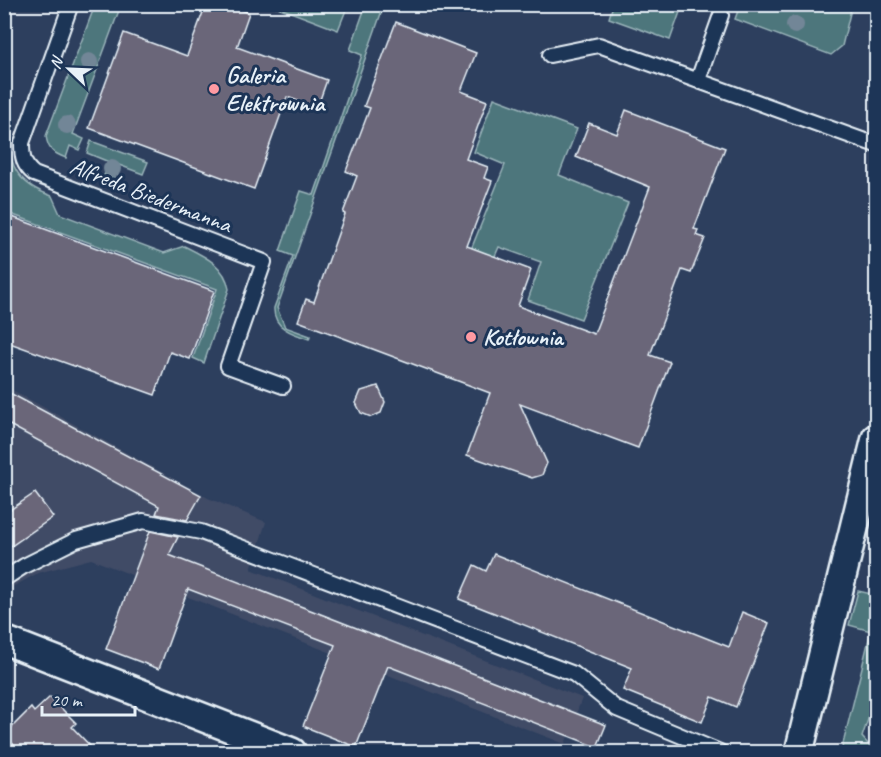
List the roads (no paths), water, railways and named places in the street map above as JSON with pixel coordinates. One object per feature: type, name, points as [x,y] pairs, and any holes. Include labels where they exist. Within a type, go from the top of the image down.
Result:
[{"type":"street","points":[[800,753],[826,608],[876,438]]},
{"type":"street","points":[[4,640],[292,753]]},
{"type":"lane","name":"Alfreda Biedermanna","points":[[71,4],[22,143],[22,158],[27,168],[34,174],[264,262],[228,366],[283,386]]},
{"type":"lane","points":[[698,80],[721,15]]},
{"type":"lane","points":[[550,55],[599,45],[876,145]]},
{"type":"lane","points":[[4,579],[24,566],[76,540],[143,521],[201,532],[574,674],[617,709],[720,753]]},
{"type":"place","name":"Galeria Elektrownia","points":[[214,89]]},
{"type":"place","name":"Kotłownia","points":[[471,337]]}]
